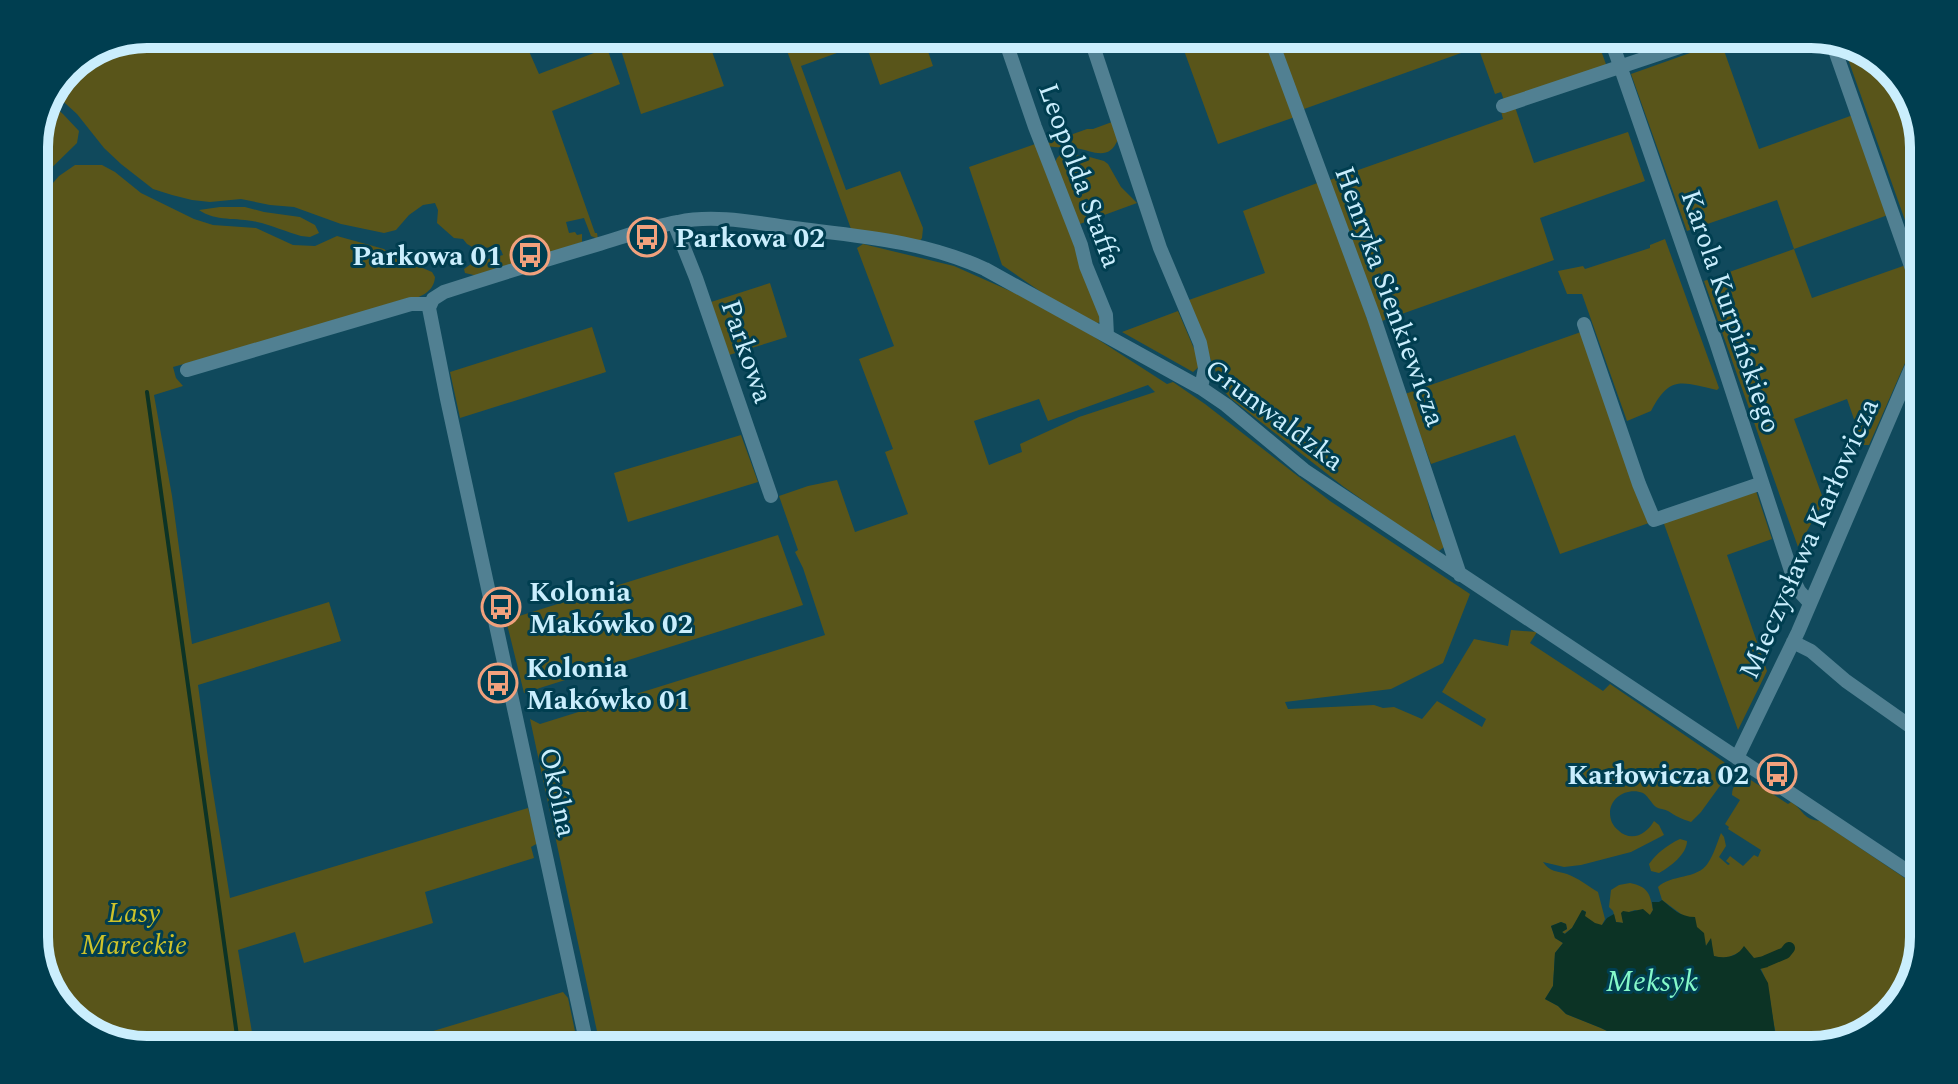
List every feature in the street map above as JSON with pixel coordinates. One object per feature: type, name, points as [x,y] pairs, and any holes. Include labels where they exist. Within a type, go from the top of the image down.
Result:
[{"type":"street","name":"Leopolda Staffa","points":[[1008,48],[1106,315],[1107,335]]},
{"type":"street","points":[[1094,48],[1160,248],[1200,343],[1205,368],[1201,388]]},
{"type":"street","name":"Henryka Sienkiewicza","points":[[1274,48],[1373,315],[1461,576]]},
{"type":"street","name":"Karola Kurpińskiego","points":[[1614,48],[1716,342],[1795,583],[1810,603]]},
{"type":"street","points":[[1503,106],[1676,48]]},
{"type":"street","points":[[1835,51],[1910,263]]},
{"type":"street","name":"Grunwaldzka","points":[[187,370],[411,304],[429,307],[437,295],[458,287],[695,219],[858,235],[959,258],[985,269],[1201,388],[1304,470],[1910,873]]},
{"type":"street","name":"Parkowa","points":[[674,223],[771,496]]},
{"type":"street","name":"Okólna","points":[[429,307],[585,1036]]},
{"type":"street","points":[[1584,324],[1654,520],[1762,483]]},
{"type":"street","name":"Mieczysława Karłowicza","points":[[1737,758],[1793,642],[1910,371]]},
{"type":"street","points":[[1793,642],[1811,651],[1846,681],[1910,726]]},
{"type":"green space","points":[[147,48],[528,48],[539,74],[607,48],[620,84],[552,111],[598,239],[591,236],[584,218],[566,222],[569,233],[582,234],[582,242],[513,261],[513,264],[478,276],[465,273],[464,269],[503,255],[501,250],[476,249],[463,239],[454,238],[437,223],[435,203],[423,205],[396,230],[384,233],[341,224],[294,207],[241,199],[192,200],[153,189],[104,148],[61,99],[77,77],[109,56]]},
{"type":"green space","points":[[620,48],[711,48],[724,86],[641,114]]},
{"type":"green space","points":[[786,48],[851,48],[801,66],[846,190],[900,171],[923,228],[919,242],[851,229]]},
{"type":"green space","points":[[869,48],[927,48],[933,66],[880,85]]},
{"type":"green space","points":[[1183,48],[1270,48],[1295,117],[1218,144]]},
{"type":"green space","points":[[1280,48],[1475,48],[1304,109]]},
{"type":"green space","points":[[1478,48],[1600,48],[1607,67],[1505,103],[1501,92],[1495,94]]},
{"type":"green space","points":[[1704,48],[1723,48],[1759,149],[1853,115],[1888,215],[1794,249],[1777,200],[1687,231],[1631,74]]},
{"type":"green space","points":[[1846,55],[1866,65],[1885,82],[1905,115],[1910,140],[1910,234]]},
{"type":"green space","points":[[1515,107],[1534,163],[1628,132],[1645,181],[1540,218],[1554,260],[1379,322],[1327,181],[1503,119],[1501,111]]},
{"type":"green space","points":[[56,108],[79,131],[77,143],[48,171],[48,140]]},
{"type":"green space","points":[[1112,122],[1118,139],[1105,153],[1045,144],[1087,129]]},
{"type":"green space","points":[[1038,143],[1099,313],[1100,322],[1095,324],[1002,265],[969,167]]},
{"type":"green space","points":[[1061,154],[1104,161],[1121,187],[1137,203],[1077,225],[1055,163]]},
{"type":"green space","name":"Lasy Mareckie","points":[[75,165],[102,165],[141,193],[194,219],[213,225],[256,228],[293,245],[315,246],[337,236],[384,249],[405,266],[418,266],[432,272],[435,277],[429,291],[406,302],[173,367],[176,378],[183,386],[154,395],[172,496],[192,644],[329,602],[341,641],[198,685],[230,898],[528,808],[538,843],[531,847],[534,858],[425,892],[433,923],[304,963],[295,932],[238,950],[253,1036],[147,1036],[115,1031],[92,1019],[73,1002],[58,981],[50,956],[48,189]]},
{"type":"green space","points":[[1320,182],[1421,475],[1432,518],[1439,529],[1444,547],[1439,551],[1344,487],[1230,398],[1224,391],[1186,301],[1265,273],[1243,211]]},
{"type":"green space","points":[[245,207],[300,217],[315,225],[319,233],[310,237],[301,236],[263,223],[220,218],[199,210]]},
{"type":"green space","points":[[1665,239],[1719,388],[1685,384],[1671,386],[1651,411],[1627,421],[1582,294],[1567,294],[1558,271],[1583,266],[1585,269],[1650,248],[1650,245]]},
{"type":"green space","points":[[863,244],[954,266],[1017,294],[1088,333],[1167,384],[1173,382],[1330,501],[1470,594],[1443,663],[1391,689],[1285,702],[1288,709],[1374,705],[1394,707],[1422,719],[1437,701],[1482,727],[1486,719],[1442,692],[1474,639],[1508,646],[1511,630],[1537,632],[1530,643],[1603,691],[1610,684],[1724,762],[1730,772],[1691,822],[1656,807],[1643,793],[1626,792],[1616,798],[1611,807],[1612,823],[1616,828],[1623,834],[1633,836],[1643,833],[1654,821],[1664,835],[1631,852],[1581,865],[1564,867],[1543,862],[1598,892],[1605,919],[1603,930],[1589,935],[1581,935],[1586,912],[1583,910],[1572,928],[1564,934],[1566,924],[1561,922],[1551,926],[1555,938],[1563,943],[1555,953],[1553,986],[1545,999],[1566,1014],[1618,1036],[598,1036],[530,719],[540,724],[825,635],[795,552],[798,550],[779,496],[837,480],[855,532],[908,514],[885,452],[893,449],[859,359],[894,346],[857,248]],"holes":[[[1148,385],[1155,392],[1079,417],[1020,444],[1022,452],[989,465],[974,421],[1039,399],[1048,421]]]},
{"type":"green space","points":[[1794,249],[1812,298],[1906,265],[1910,271],[1910,352],[1869,445],[1863,445],[1847,399],[1794,419],[1824,501],[1798,547],[1704,281]]},
{"type":"green space","points":[[770,283],[787,337],[729,355],[711,302]]},
{"type":"green space","points":[[1178,311],[1201,365],[1193,372],[1122,332]]},
{"type":"green space","points":[[592,327],[606,372],[460,418],[450,372]]},
{"type":"green space","points":[[1581,332],[1649,523],[1560,554],[1515,435],[1431,464],[1405,394]]},
{"type":"green space","points":[[741,435],[758,482],[628,522],[614,473]]},
{"type":"green space","points":[[1755,488],[1772,539],[1727,555],[1767,671],[1738,730],[1663,521]]},
{"type":"green space","points":[[778,535],[803,605],[524,693],[506,620]]},
{"type":"green space","points":[[1746,777],[1788,804],[1791,802],[1807,816],[1820,821],[1910,882],[1910,937],[1905,969],[1885,1002],[1861,1023],[1837,1033],[1777,1036],[1768,988],[1759,966],[1751,957],[1740,952],[1725,959],[1713,956],[1711,939],[1705,947],[1685,917],[1662,900],[1658,887],[1703,868],[1712,856],[1721,833],[1726,846],[1719,857],[1728,865],[1726,861],[1730,856],[1743,866],[1754,855],[1758,857],[1761,850],[1725,824],[1740,800],[1732,795],[1738,781]]},
{"type":"green space","points":[[1680,839],[1687,841],[1677,860],[1659,873],[1651,871],[1649,864],[1655,856]]},
{"type":"green space","points":[[1630,883],[1647,892],[1653,910],[1650,915],[1635,910],[1629,912],[1624,923],[1616,922],[1609,907],[1611,890]]},
{"type":"green space","points":[[563,992],[568,998],[576,1036],[417,1036]]},
{"type":"water","name":"Meksyk","points":[[1662,900],[1681,914],[1695,917],[1697,927],[1704,933],[1706,946],[1711,938],[1714,956],[1731,956],[1744,946],[1754,958],[1764,956],[1768,967],[1760,969],[1768,983],[1777,1036],[1617,1036],[1566,1014],[1545,999],[1553,986],[1555,953],[1563,943],[1555,938],[1551,926],[1561,922],[1566,924],[1567,929],[1562,932],[1565,934],[1582,910],[1595,923],[1602,925],[1614,914],[1616,922],[1623,923],[1623,911],[1643,909],[1650,915],[1652,902]]},
{"type":"waterway","points":[[147,392],[237,1036]]},
{"type":"waterway","points":[[1766,961],[1789,948]]},
{"type":"place","name":"Parkowa 02","points":[[647,237]]},
{"type":"place","name":"Parkowa 01","points":[[530,255]]},
{"type":"place","name":"Kolonia Makówko 02","points":[[501,607]]},
{"type":"place","name":"Kolonia Makówko 01","points":[[498,683]]},
{"type":"place","name":"Karłowicza 02","points":[[1777,774]]}]
